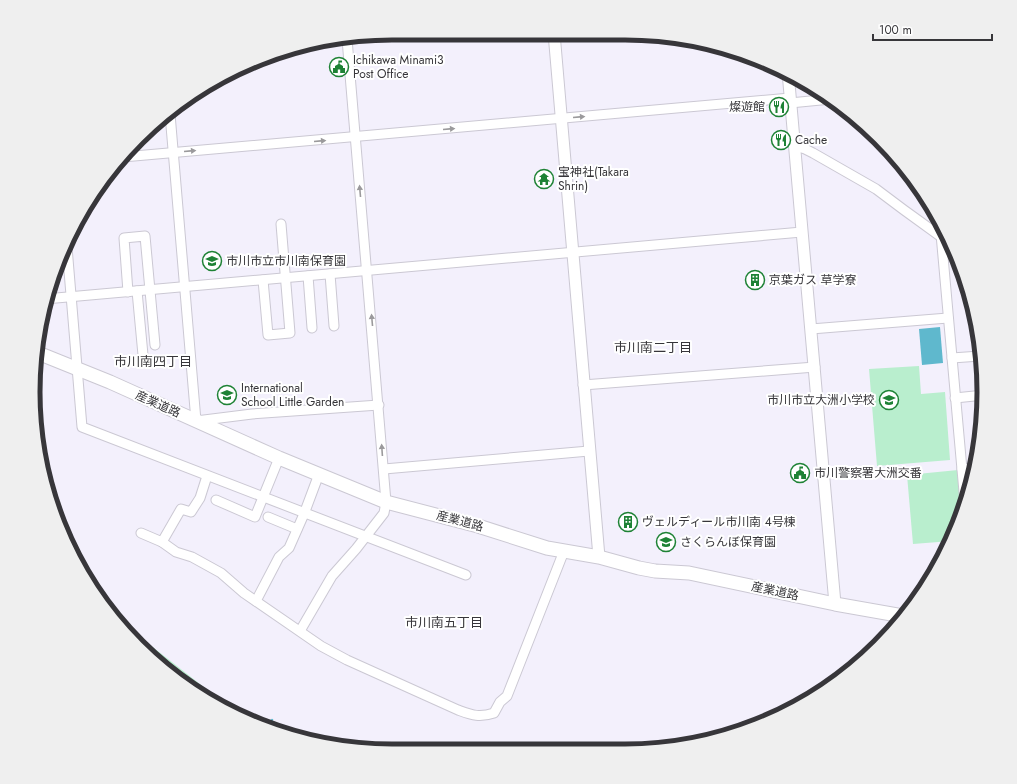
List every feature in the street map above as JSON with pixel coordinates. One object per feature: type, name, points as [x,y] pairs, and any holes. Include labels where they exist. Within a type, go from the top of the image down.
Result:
[{"type":"main road","name":"産業道路","points":[[42,355],[76,368],[280,458],[386,502],[478,526],[547,548],[599,557],[639,568],[655,571],[689,573],[835,604],[897,615]]},
{"type":"street","points":[[554,40],[599,557]]},
{"type":"street","points":[[300,631],[332,576],[356,549],[384,513],[386,502],[368,271],[347,43]]},
{"type":"street","points":[[789,80],[835,604]]},
{"type":"street","points":[[130,156],[790,100],[821,99]]},
{"type":"street","points":[[170,119],[196,421],[252,414],[379,405]]},
{"type":"street","points":[[794,146],[813,153],[876,189],[941,237],[964,487]]},
{"type":"street","points":[[263,280],[268,335],[290,333],[281,224]]},
{"type":"street","points":[[53,298],[802,232]]},
{"type":"street","points":[[143,355],[124,238],[145,236],[155,345]]},
{"type":"street","points":[[68,255],[82,427],[304,514],[466,575]]},
{"type":"street","points":[[330,274],[334,326]]},
{"type":"street","points":[[308,276],[312,328]]},
{"type":"street","points":[[811,329],[948,318]]},
{"type":"street","points":[[952,358],[975,356]]},
{"type":"street","points":[[583,385],[815,367]]},
{"type":"street","points":[[955,398],[977,396]]},
{"type":"street","points":[[384,469],[589,451]]},
{"type":"street","points":[[216,500],[255,517],[262,497],[280,458]]},
{"type":"street","points":[[962,469],[968,469]]},
{"type":"street","points":[[256,601],[279,557],[289,548],[319,474]]},
{"type":"street","points":[[162,542],[182,508],[191,512],[200,498],[207,476]]},
{"type":"street","points":[[268,517],[297,529]]},
{"type":"street","points":[[141,533],[162,542],[176,552],[192,557],[221,573],[244,593],[321,646],[347,660],[473,716],[484,716],[494,713],[500,702],[507,696],[564,551]]},
{"type":"green space","points":[[919,366],[921,394],[945,392],[950,460],[877,466],[869,369]]},
{"type":"green space","points":[[958,470],[960,499],[944,542],[913,544],[907,475]]},
{"type":"green space","points":[[137,635],[217,698],[196,685],[160,657]]},
{"type":"water","points":[[940,327],[943,363],[922,365],[919,329]]},
{"type":"place","name":"Ichikawa Minami3 Post Office","points":[[339,67]]},
{"type":"place","name":"燦遊館","points":[[779,107]]},
{"type":"place","name":"Cache","points":[[781,140]]},
{"type":"place","name":"宝神社(Takara Shrin)","points":[[544,179]]},
{"type":"place","name":"市川市立市川南保育園","points":[[212,261]]},
{"type":"place","name":"京葉ガス 草学寮","points":[[755,280]]},
{"type":"place","name":"International School Little Garden","points":[[227,395]]},
{"type":"place","name":"市川市立大洲小学校","points":[[889,400]]},
{"type":"place","name":"市川警察署大洲交番","points":[[800,473]]},
{"type":"place","name":"ヴェルディール市川南 4号棟","points":[[628,522]]},
{"type":"place","name":"さくらんぼ保育園","points":[[666,542]]},
{"type":"district","name":"市川南二丁目","points":[[653,347]]},
{"type":"district","name":"市川南四丁目","points":[[153,361]]},
{"type":"district","name":"市川南五丁目","points":[[444,622]]}]
